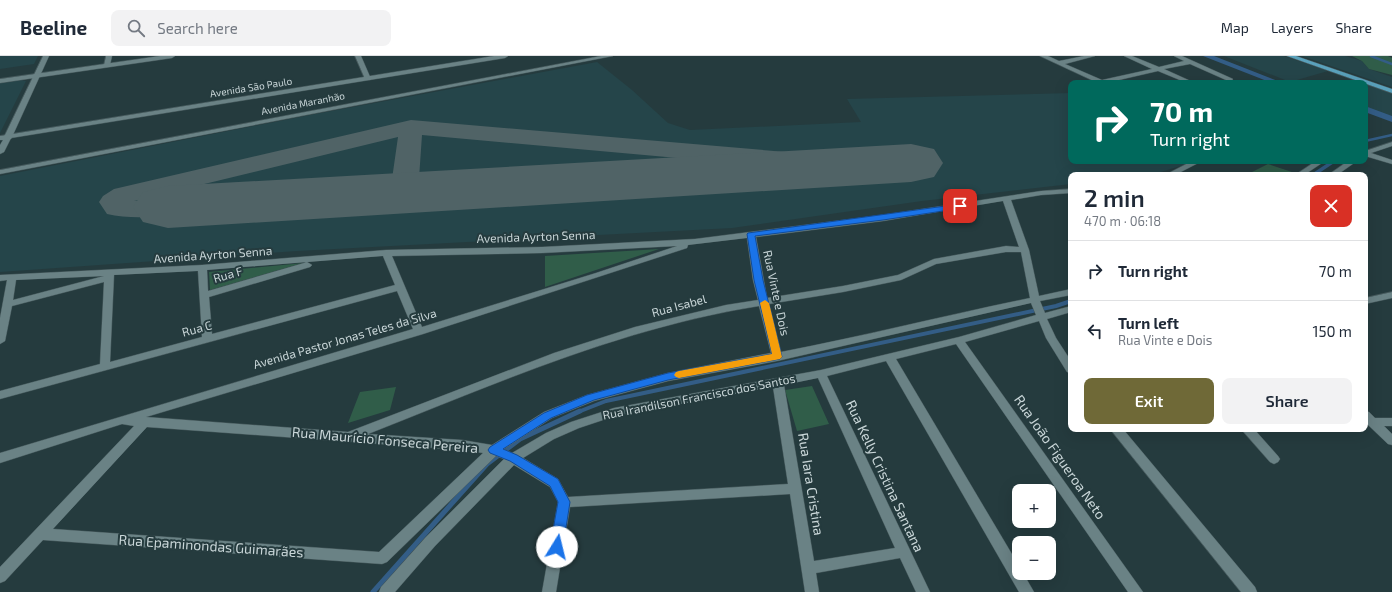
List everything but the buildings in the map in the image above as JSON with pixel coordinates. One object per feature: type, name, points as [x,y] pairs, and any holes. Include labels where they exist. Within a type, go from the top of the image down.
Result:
[{"type":"main road","points":[[1290,56],[1360,80]]},
{"type":"main road","points":[[1368,83],[1392,91]]},
{"type":"street","points":[[2,143],[46,56]]},
{"type":"street","points":[[107,65],[109,56]]},
{"type":"street","points":[[0,81],[169,56]]},
{"type":"street","points":[[358,56],[368,79]]},
{"type":"street","name":"Avenida São Paulo","points":[[2,143],[505,56]]},
{"type":"street","name":"Avenida Maranhão","points":[[0,172],[218,127],[578,56]]},
{"type":"street","name":"Avenida Maranhão","points":[[0,165],[610,56]]},
{"type":"street","points":[[1043,56],[1096,80]]},
{"type":"street","points":[[1059,63],[1092,56]]},
{"type":"street","points":[[1127,56],[1185,80]]},
{"type":"street","points":[[1177,56],[1226,80]]},
{"type":"street","points":[[1114,80],[1189,62]]},
{"type":"street","points":[[1368,153],[1392,144]]},
{"type":"street","points":[[1368,155],[1392,162]]},
{"type":"street","points":[[1175,172],[1192,164]]},
{"type":"street","points":[[1304,172],[1316,164]]},
{"type":"street","points":[[1336,172],[1348,164]]},
{"type":"street","name":"Avenida Ayrton Senna","points":[[0,278],[109,276],[386,253],[542,250],[695,242],[883,218],[1041,193],[1068,191]]},
{"type":"street","points":[[1006,199],[1025,250],[1036,302],[1059,353],[1068,365]]},
{"type":"street","name":"Rua Vinte e Dois","points":[[751,234],[758,280],[777,357]]},
{"type":"street","name":"Avenida Pastor Jonas Teles da Silva","points":[[0,458],[118,420],[419,332],[695,242]]},
{"type":"street","name":"Rua Isabel","points":[[351,436],[486,383],[635,330],[683,317],[764,301],[844,289],[902,277],[934,262],[1006,249],[1025,250]]},
{"type":"street","points":[[386,253],[419,332]]},
{"type":"street","name":"Rua F","points":[[204,295],[328,258]]},
{"type":"street","points":[[202,268],[207,340]]},
{"type":"street","points":[[8,304],[109,276],[105,366]]},
{"type":"street","points":[[0,341],[12,278]]},
{"type":"street","name":"Rua C","points":[[0,395],[400,287]]},
{"type":"street","name":"Rua Irandilson Francisco dos Santos","points":[[382,558],[494,450],[548,415],[591,398],[668,377],[777,357],[939,320],[1036,302],[1068,293]]},
{"type":"street","points":[[1368,300],[1392,295]]},
{"type":"street","name":"Rua Irandilson Francisco dos Santos","points":[[386,592],[430,542],[513,458],[550,436],[575,424],[614,412],[821,374],[959,340],[1068,310]]},
{"type":"street","name":"Rua João Figueroa Neto","points":[[959,340],[1136,592]]},
{"type":"street","points":[[1059,353],[1068,352]]},
{"type":"street","points":[[889,357],[1027,592]]},
{"type":"street","name":"Rua Kelly Cristina Santana","points":[[821,374],[922,592]]},
{"type":"street","name":"Rua Iara Cristina","points":[[778,381],[810,568],[812,592]]},
{"type":"street","points":[[1369,418],[1392,422]]},
{"type":"street","points":[[1369,418],[1392,441]]},
{"type":"street","name":"Rua Maurício Fonseca Pereira","points":[[118,420],[351,436],[462,445],[494,450],[513,458],[554,483],[564,502]]},
{"type":"street","points":[[0,577],[145,421]]},
{"type":"street","points":[[1118,432],[1250,592]]},
{"type":"street","points":[[1251,432],[1274,459]]},
{"type":"street","points":[[549,592],[564,502],[796,489]]},
{"type":"street","name":"Rua Epaminondas Guimarães","points":[[40,534],[382,558]]},
{"type":"street","points":[[810,568],[904,552]]},
{"type":"shaded area","points":[[0,56],[38,56],[34,64],[0,69]]},
{"type":"shaded area","points":[[1224,56],[1284,56],[1328,71],[1297,80],[1285,80]]},
{"type":"shaded area","points":[[1302,56],[1345,56],[1362,61],[1369,69],[1392,77],[1392,87]]},
{"type":"shaded area","points":[[597,62],[632,90],[668,123],[690,130],[861,122],[847,99],[1068,93],[1068,164],[1187,164],[1161,172],[1068,172],[1068,184],[922,201],[732,228],[297,251],[0,272],[0,176],[315,114]]},
{"type":"shaded area","points":[[21,80],[26,81],[0,133],[0,83]]},
{"type":"shaded area","points":[[1368,84],[1392,93],[1392,118],[1368,109]]},
{"type":"green space","points":[[1352,56],[1388,56],[1392,58],[1392,75],[1369,69],[1362,61]]},
{"type":"green space","points":[[1268,164],[1292,172],[1252,172]]},
{"type":"green space","points":[[659,249],[545,287],[545,256]]},
{"type":"green space","points":[[303,263],[210,290],[209,272]]},
{"type":"green space","points":[[812,386],[829,424],[797,431],[785,390]]},
{"type":"green space","points":[[396,387],[390,410],[348,423],[360,392]]},
{"type":"waterway","points":[[1207,56],[1271,80]]},
{"type":"waterway","points":[[1371,56],[1392,64]]},
{"type":"waterway","points":[[1368,110],[1392,119]]},
{"type":"waterway","points":[[1368,140],[1392,135]]},
{"type":"waterway","points":[[1318,172],[1330,164]]},
{"type":"waterway","points":[[578,412],[606,401],[1056,306],[1068,302]]},
{"type":"waterway","points":[[373,592],[487,464],[520,439],[580,411]]},
{"type":"taxiway","points":[[168,207],[135,209],[117,208],[113,202],[124,195],[411,127]]},
{"type":"taxiway","points":[[404,193],[411,127]]},
{"type":"taxiway","points":[[411,127],[857,166]]},
{"type":"runway","points":[[168,207],[911,163]]},
{"type":"slow traffic","points":[[679,375],[777,357],[767,318],[765,303]]},
{"type":"route","points":[[557,547],[564,502],[554,483],[513,458],[494,450],[548,415],[591,398],[668,377],[777,357],[758,280],[751,234],[883,218],[960,206]]}]
